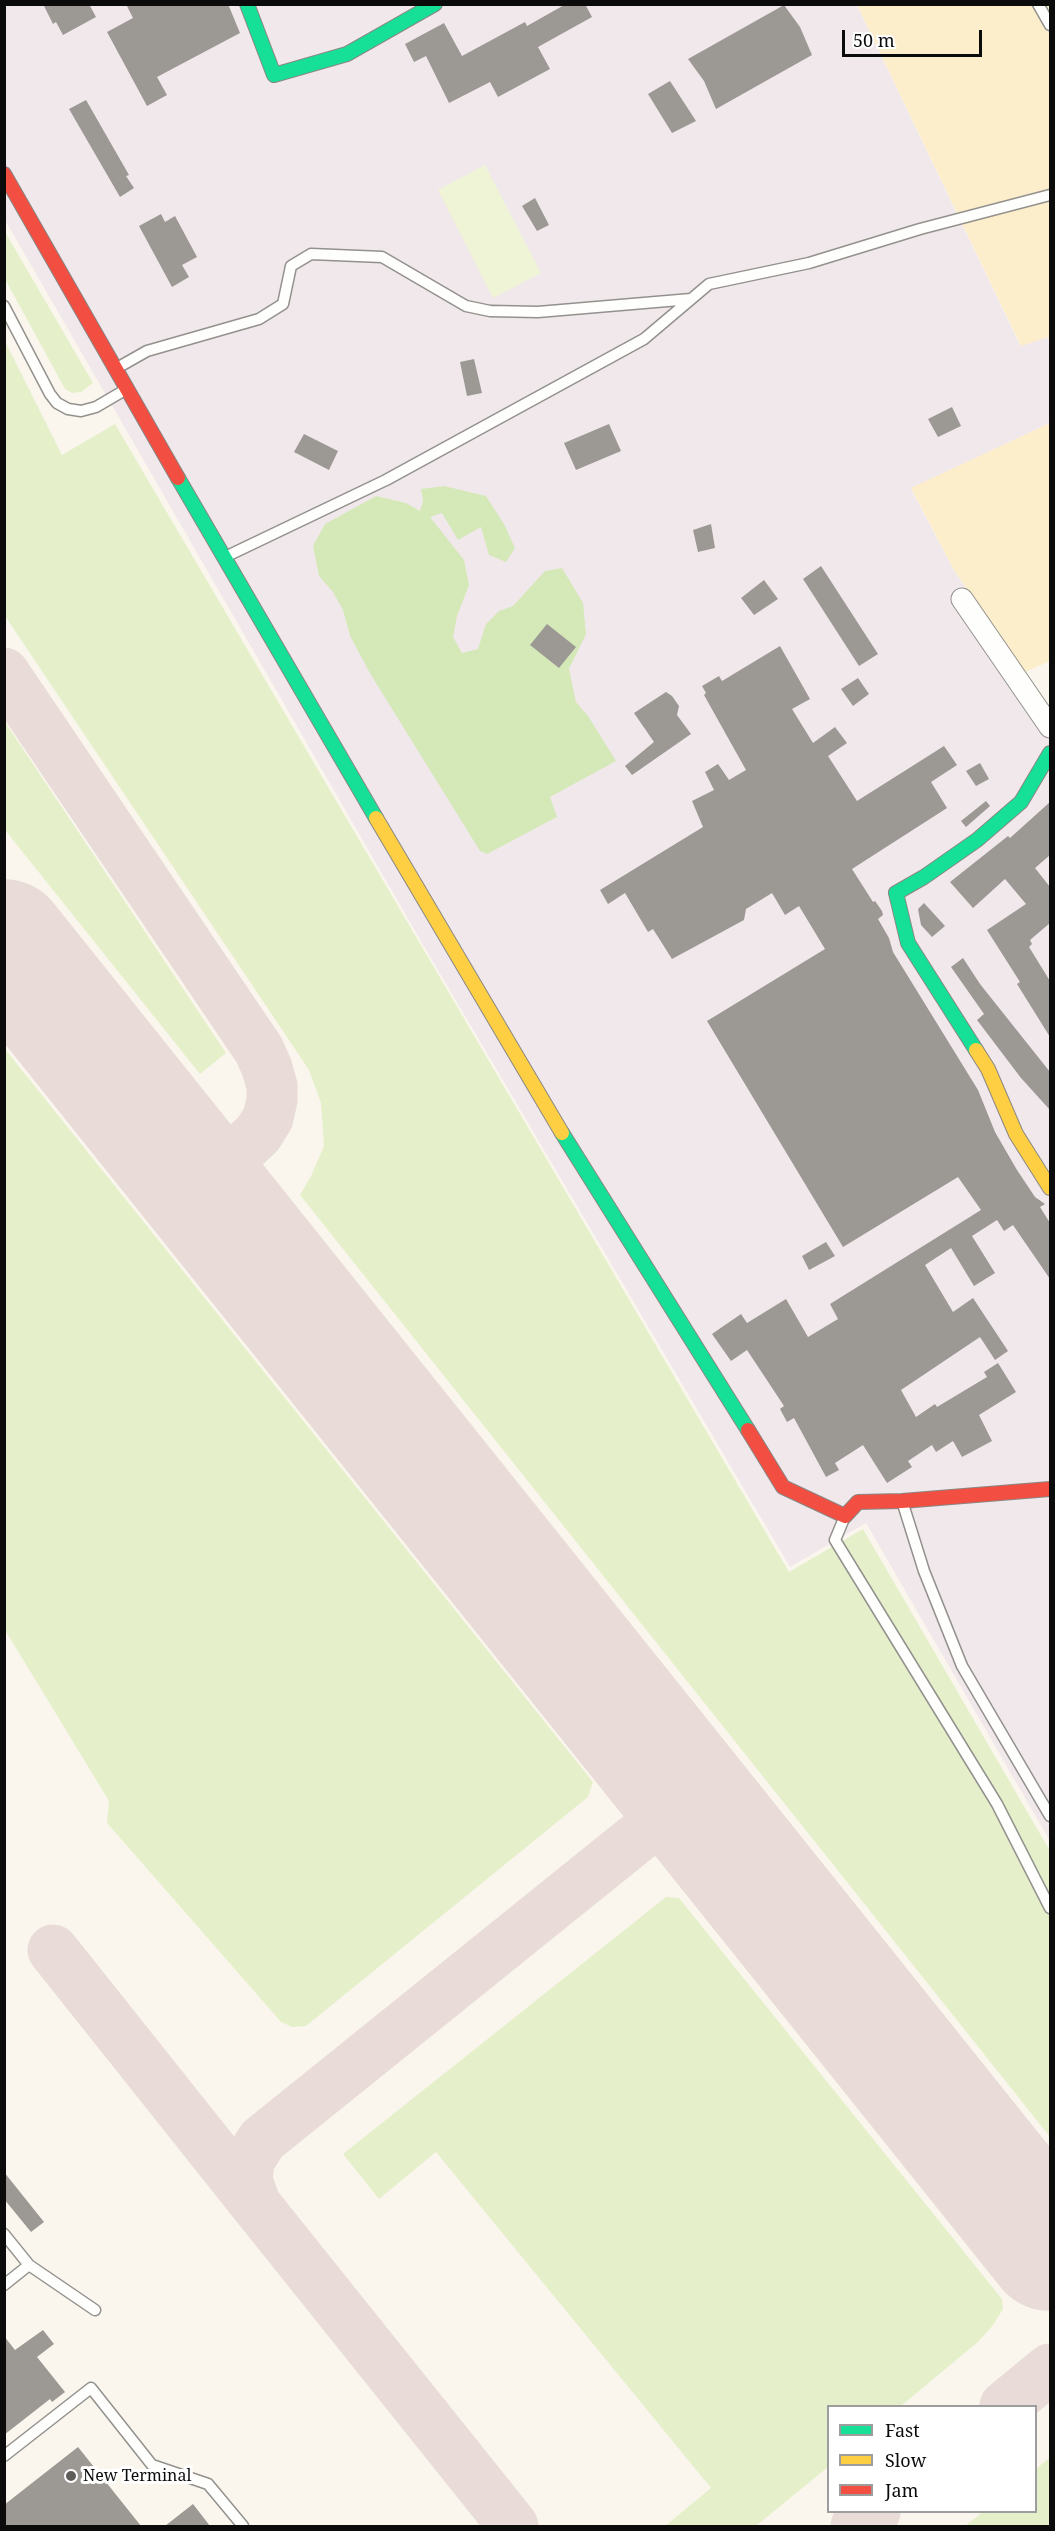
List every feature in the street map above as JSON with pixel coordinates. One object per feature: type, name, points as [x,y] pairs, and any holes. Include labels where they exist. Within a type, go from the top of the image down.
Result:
[{"type":"street","points":[[247,4],[274,75],[347,54],[435,4]]},
{"type":"street","points":[[4,174],[224,558],[526,1074],[783,1487],[845,1516],[858,1502],[902,1501],[1050,1489]]},
{"type":"street","points":[[962,599],[1050,727]]},
{"type":"street","points":[[1050,753],[1021,802],[977,840],[924,877],[896,893],[908,943],[988,1069],[1016,1134],[1050,1188]]},
{"type":"lane","points":[[1038,4],[1050,25]]},
{"type":"lane","points":[[224,558],[386,480],[644,339],[709,284],[808,263],[1050,195]]},
{"type":"lane","points":[[116,369],[147,351],[259,319],[283,304],[291,266],[311,254],[382,257],[466,306],[490,311],[538,312],[691,299]]},
{"type":"lane","points":[[4,306],[50,394],[57,403],[68,409],[81,411],[96,407],[127,388]]},
{"type":"lane","points":[[902,1501],[924,1571],[962,1666],[1050,1816]]},
{"type":"lane","points":[[845,1516],[835,1540],[997,1804],[1050,1908]]},
{"type":"lane","points":[[4,2234],[29,2265],[95,2310]]},
{"type":"lane","points":[[4,2285],[29,2265]]},
{"type":"lane","points":[[4,2456],[91,2388],[152,2465],[208,2484],[243,2526]]},
{"type":"shaded area","points":[[4,5],[857,5],[1020,345],[1048,337],[1050,342],[1050,423],[911,489],[954,570],[1023,673],[1050,720],[1050,1841],[866,1523],[790,1567],[422,943],[5,220]]},
{"type":"green space","points":[[485,165],[541,273],[493,298],[438,190]]},
{"type":"green space","points":[[4,230],[93,383],[81,392],[72,393],[65,389],[5,279]]},
{"type":"green space","points":[[4,339],[62,455],[115,424],[789,1572],[863,1529],[1050,1851],[1050,2137],[300,1195],[324,1146],[321,1103],[309,1070],[5,616]]},
{"type":"green space","points":[[444,486],[486,496],[504,524],[515,548],[506,562],[489,555],[481,527],[458,540],[442,513],[430,517],[464,560],[469,585],[457,616],[453,637],[462,653],[478,649],[486,624],[499,611],[513,606],[545,571],[562,568],[583,603],[586,634],[569,669],[576,702],[588,716],[616,761],[550,797],[557,817],[487,854],[480,851],[371,675],[350,636],[343,610],[333,592],[319,576],[313,546],[325,524],[376,496],[406,503],[420,511],[423,501],[421,489]]},
{"type":"green space","points":[[5,722],[226,1053],[200,1074],[5,830]]},
{"type":"green space","points":[[5,1049],[593,1782],[588,1797],[306,2026],[292,2027],[281,2022],[107,1823],[109,1801],[5,1630]]},
{"type":"green space","points":[[666,1897],[679,1898],[1002,2299],[1003,2309],[979,2341],[902,2405],[827,2405],[827,2468],[756,2526],[665,2526],[711,2488],[436,2152],[379,2199],[343,2154]]},
{"type":"green space","points":[[1050,2457],[1050,2526],[965,2526],[982,2513],[1037,2513],[1037,2468]]},
{"type":"sand","points":[[857,5],[1050,5],[1050,342],[1048,337],[1021,346]]},
{"type":"sand","points":[[1050,423],[1050,661],[1023,673],[954,570],[911,488]]},
{"type":"building","points":[[43,4],[89,4],[96,17],[63,35],[56,22],[53,24]]},
{"type":"building","points":[[126,4],[228,4],[240,33],[157,77],[167,95],[147,106],[107,32],[133,18]]},
{"type":"building","points":[[566,4],[585,4],[592,17],[538,47],[550,69],[498,97],[490,82],[449,103],[426,56],[414,62],[405,44],[444,23],[462,56],[525,22],[527,26]]},
{"type":"building","points":[[784,5],[800,27],[812,55],[716,109],[704,81],[688,59]]},
{"type":"building","points":[[670,81],[696,121],[672,133],[648,94]]},
{"type":"building","points":[[86,100],[129,175],[126,176],[134,188],[120,197],[69,109]]},
{"type":"building","points":[[535,198],[549,225],[537,231],[522,206]]},
{"type":"building","points":[[161,214],[165,222],[175,216],[197,257],[182,265],[189,277],[172,287],[139,226]]},
{"type":"building","points":[[474,359],[482,393],[467,396],[460,362]]},
{"type":"building","points":[[952,407],[961,426],[938,437],[928,419]]},
{"type":"building","points":[[609,424],[621,451],[576,470],[564,443]]},
{"type":"building","points":[[304,434],[338,451],[329,470],[294,452]]},
{"type":"building","points":[[711,524],[715,548],[698,552],[693,530]]},
{"type":"building","points":[[821,566],[878,654],[859,666],[803,579]]},
{"type":"building","points":[[764,580],[778,599],[754,615],[741,598]]},
{"type":"building","points":[[547,624],[576,647],[559,668],[530,645]]},
{"type":"building","points":[[780,646],[810,699],[792,709],[813,743],[835,727],[847,743],[828,756],[857,801],[944,746],[957,765],[931,782],[947,808],[852,869],[873,902],[875,901],[882,911],[883,915],[878,919],[889,938],[893,952],[978,1090],[995,1132],[1017,1170],[1035,1197],[1045,1204],[1040,1207],[1050,1223],[1050,1279],[1013,1225],[1004,1231],[997,1220],[972,1236],[995,1273],[974,1286],[951,1248],[925,1265],[953,1312],[973,1298],[1008,1351],[995,1360],[980,1337],[901,1390],[916,1417],[935,1404],[937,1407],[987,1377],[984,1372],[998,1363],[1016,1392],[979,1415],[992,1441],[962,1457],[953,1441],[936,1452],[932,1445],[908,1461],[912,1467],[887,1483],[863,1445],[835,1463],[839,1470],[826,1477],[794,1418],[787,1422],[780,1409],[784,1406],[747,1350],[731,1361],[712,1334],[741,1314],[747,1323],[786,1299],[808,1337],[838,1319],[830,1304],[981,1210],[958,1177],[843,1247],[707,1021],[825,949],[799,906],[785,915],[772,893],[746,909],[744,920],[672,959],[653,929],[648,932],[625,893],[608,904],[600,890],[703,827],[692,801],[714,790],[705,772],[718,764],[729,780],[746,770],[704,695],[706,693],[702,686],[719,676],[722,681]]},
{"type":"building","points":[[858,678],[869,694],[853,706],[841,689]]},
{"type":"building","points":[[666,692],[679,706],[677,715],[691,734],[632,775],[625,766],[654,742],[634,713]]},
{"type":"building","points":[[980,763],[989,779],[976,786],[966,771]]},
{"type":"building","points":[[986,801],[990,806],[966,827],[961,821]]},
{"type":"building","points":[[1050,802],[1050,855],[1035,868],[1050,887],[1050,923],[1030,940],[1032,944],[1029,947],[1050,981],[1050,1037],[1017,984],[1020,982],[987,930],[1026,904],[1005,879],[973,908],[950,882],[1008,836],[1010,838]]},
{"type":"building","points":[[924,903],[945,926],[932,937],[921,925],[918,909]]},
{"type":"building","points":[[963,958],[980,984],[1050,1072],[1050,1110],[1021,1078],[977,1020],[984,1014],[951,967]]},
{"type":"building","points":[[826,1242],[835,1256],[809,1270],[802,1256]]},
{"type":"building","points":[[4,2172],[44,2222],[31,2232],[4,2199]]},
{"type":"building","points":[[43,2330],[54,2344],[37,2357],[65,2392],[52,2402],[50,2399],[4,2435],[4,2336],[15,2350]]},
{"type":"building","name":"New Terminal","points":[[78,2447],[141,2526],[4,2526],[4,2505]]},
{"type":"building","name":"New Terminal","points":[[193,2504],[210,2526],[165,2526]]},
{"type":"taxiway","points":[[4,673],[259,1050],[267,1068],[272,1086],[268,1118],[258,1134],[201,1187]]},
{"type":"taxiway","points":[[513,2526],[256,2205],[247,2181],[249,2161],[262,2140],[689,1796]]},
{"type":"taxiway","points":[[53,1950],[256,2205]]},
{"type":"taxiway","points":[[1006,2405],[1050,2369]]},
{"type":"taxiway","points":[[856,2526],[874,2513]]},
{"type":"runway","points":[[4,942],[1050,2248]]},
{"type":"traffic: fast","points":[[247,4],[274,75],[347,54],[435,4]]},
{"type":"traffic: fast","points":[[178,478],[376,818]]},
{"type":"traffic: fast","points":[[976,1050],[908,943],[896,893],[924,877],[977,840],[1021,802],[1050,753]]},
{"type":"traffic: fast","points":[[562,1133],[748,1430]]},
{"type":"traffic: slow","points":[[376,818],[562,1133]]},
{"type":"traffic: slow","points":[[976,1050],[988,1069],[1016,1134],[1050,1188]]},
{"type":"traffic: jam","points":[[4,174],[178,478]]},
{"type":"traffic: jam","points":[[748,1430],[783,1487],[845,1516],[858,1502],[902,1501],[1050,1489]]},
{"type":"place","name":"New Terminal","points":[[71,2476]]}]
